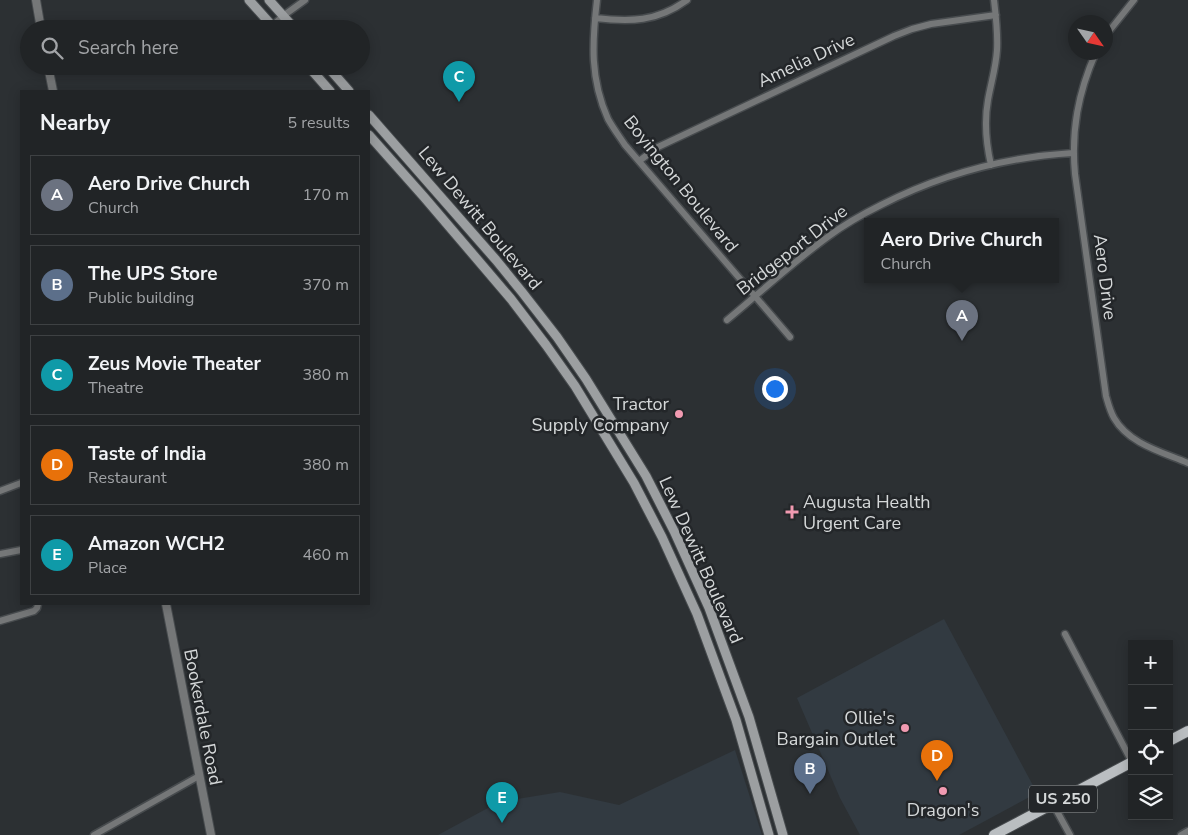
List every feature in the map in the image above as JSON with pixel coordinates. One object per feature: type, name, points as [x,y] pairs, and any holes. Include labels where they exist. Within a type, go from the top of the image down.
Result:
[{"type":"main road","points":[[250,0],[267,20]]},
{"type":"main road","points":[[269,0],[287,20]]},
{"type":"main road","points":[[316,75],[329,90]]},
{"type":"main road","points":[[335,75],[347,90]]},
{"type":"main road","name":"Lew Dewitt Boulevard","points":[[370,115],[522,292],[557,337],[586,379],[646,476],[674,531],[709,608],[749,717],[783,835]]},
{"type":"main road","name":"Lew Dewitt Boulevard","points":[[370,136],[511,300],[546,345],[575,386],[634,483],[662,537],[697,614],[736,720],[769,835]]},
{"type":"main road","points":[[1173,739],[1188,731]]},
{"type":"main road","name":"US 250","points":[[994,835],[1128,764]]},
{"type":"street","points":[[36,0],[39,20]]},
{"type":"street","points":[[280,20],[305,0]]},
{"type":"street","name":"Boyington Boulevard","points":[[596,0],[593,54],[595,74],[598,91],[609,120],[625,145],[790,337]]},
{"type":"street","points":[[595,18],[625,21],[645,19],[668,12],[687,0]]},
{"type":"street","points":[[994,0],[998,37],[995,70],[988,97],[986,130],[991,165],[1013,160],[1073,153]]},
{"type":"street","points":[[1113,25],[1134,0]]},
{"type":"street","name":"Amelia Drive","points":[[639,161],[658,147],[894,36],[931,24],[996,15]]},
{"type":"street","name":"Aero Drive","points":[[1093,60],[1083,85],[1078,107],[1073,153],[1104,391],[1109,408],[1117,423],[1133,438],[1188,463]]},
{"type":"street","points":[[50,75],[53,90]]},
{"type":"street","name":"Bridgeport Drive","points":[[727,320],[784,271],[830,235],[865,214],[923,185],[991,165]]},
{"type":"street","points":[[511,300],[522,292]]},
{"type":"street","points":[[0,491],[20,483]]},
{"type":"street","points":[[0,554],[20,550]]},
{"type":"street","points":[[0,621],[34,611],[38,605]]},
{"type":"street","name":"Bookerdale Road","points":[[166,605],[211,835]]},
{"type":"street","points":[[1065,634],[1128,754]]},
{"type":"street","points":[[94,835],[199,776]]},
{"type":"street","points":[[1053,804],[1070,835]]},
{"type":"street","points":[[1181,835],[1188,831]]},
{"type":"shaded area","points":[[944,619],[1037,793],[959,835],[860,835],[840,798],[797,698]]},
{"type":"shaded area","points":[[735,750],[762,835],[438,835],[499,802],[560,792],[619,805]]},
{"type":"place","name":"Zeus Movie Theater","points":[[459,102]]},
{"type":"place","name":"Aero Drive Church","points":[[962,341]]},
{"type":"place","name":"Tractor Supply Company","points":[[679,414]]},
{"type":"place","name":"Augusta Health Urgent Care","points":[[792,512]]},
{"type":"place","name":"Ollie's Bargain Outlet","points":[[905,728]]},
{"type":"place","name":"Taste of India","points":[[937,781]]},
{"type":"place","name":"Dragon's","points":[[943,791]]},
{"type":"place","name":"The UPS Store","points":[[810,794]]},
{"type":"place","name":"Amazon WCH2","points":[[502,823]]}]
